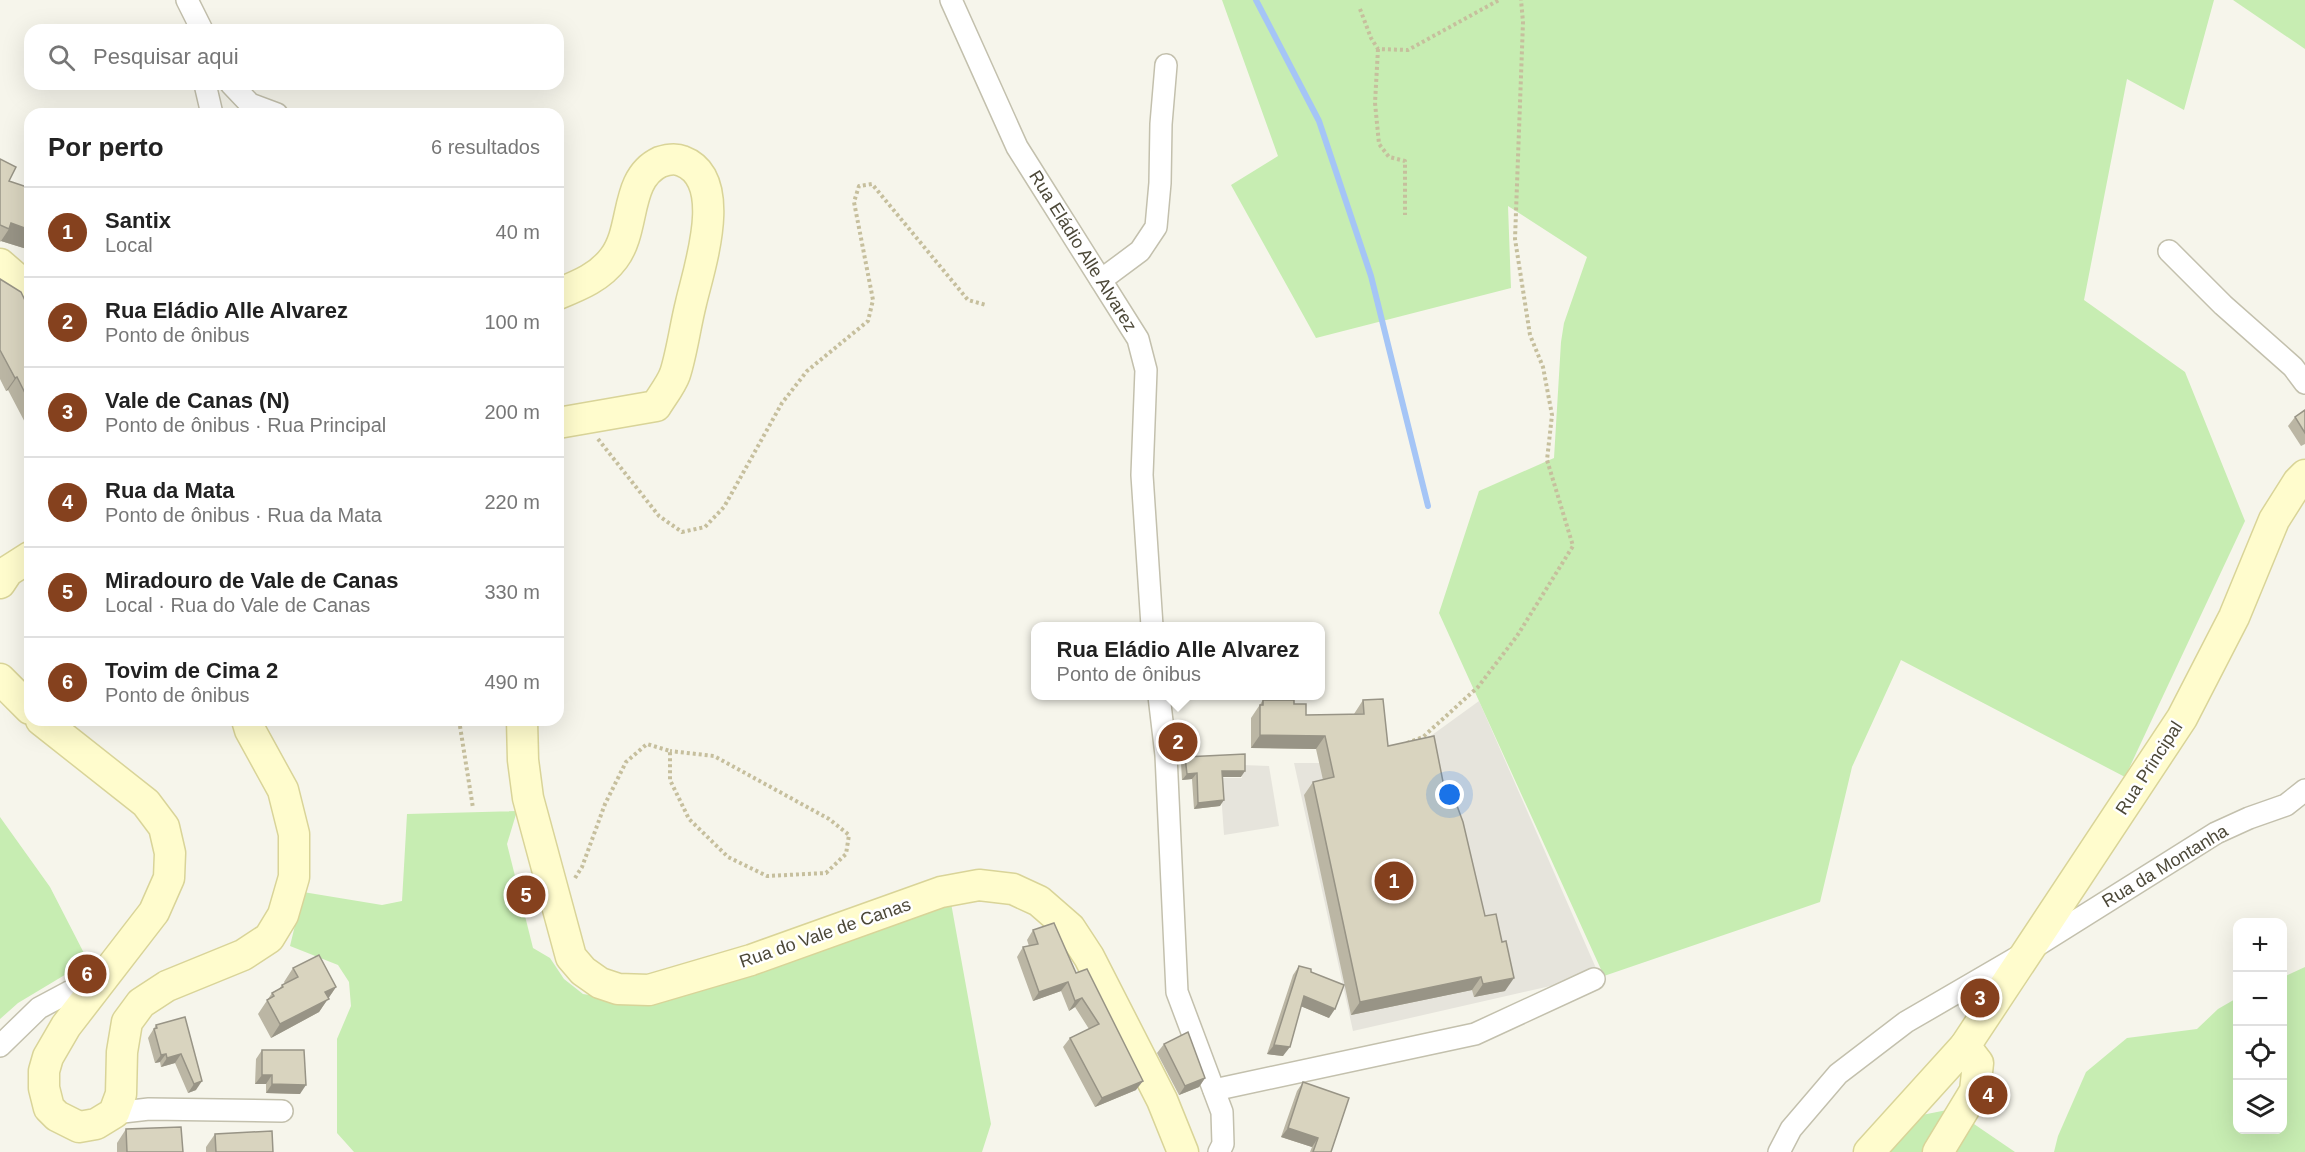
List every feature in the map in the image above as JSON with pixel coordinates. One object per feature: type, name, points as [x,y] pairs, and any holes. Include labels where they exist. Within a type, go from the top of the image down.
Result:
[{"type":"street","points":[[185,0],[190,24]]},
{"type":"street","points":[[185,0],[199,24]]},
{"type":"street","name":"Rua Eládio Alle Alvarez","points":[[951,0],[1017,147],[1138,339],[1146,370],[1142,475],[1152,622]]},
{"type":"street","points":[[1101,280],[1140,251],[1156,227],[1166,65]]},
{"type":"street","points":[[206,90],[211,108]]},
{"type":"street","points":[[237,90],[250,104],[261,108]]},
{"type":"street","points":[[564,291],[599,275],[616,256],[624,238],[638,182],[650,167],[664,160],[680,160],[693,167],[702,179],[707,194],[709,222],[674,376],[656,406],[570,421]]},
{"type":"street","points":[[2169,251],[2223,305],[2293,367],[2305,383]]},
{"type":"street","points":[[0,264],[24,284]]},
{"type":"street","name":"Rua Principal","points":[[1965,1046],[2182,718],[2234,617],[2274,520],[2305,475]]},
{"type":"street","points":[[0,583],[8,571],[24,561]]},
{"type":"street","points":[[0,679],[24,703]]},
{"type":"street","points":[[1159,700],[1166,755],[1177,992],[1222,1112],[1223,1144],[1218,1152]]},
{"type":"street","points":[[49,726],[146,803],[164,827],[170,853],[170,878],[154,912],[66,1026],[48,1057],[44,1071],[44,1088],[49,1108],[62,1120],[78,1127],[96,1124],[114,1113],[149,1109],[282,1111]]},
{"type":"street","points":[[114,1113],[121,1094],[122,1052],[127,1022],[141,1003],[166,986],[243,955],[269,938],[283,915],[294,877],[294,834],[283,789],[249,726]]},
{"type":"street","name":"Rua do Vale de Canas","points":[[522,726],[523,760],[528,798],[571,957],[582,971],[600,983],[618,989],[649,990],[751,960],[941,892],[979,885],[1012,889],[1039,901],[1070,928],[1089,957],[1162,1100],[1183,1152]]},
{"type":"street","name":"Rua da Montanha","points":[[1779,1152],[1791,1129],[1838,1074],[1906,1022],[2028,951],[2216,833],[2286,805],[2305,790]]},
{"type":"street","points":[[1214,1090],[1475,1034],[1594,979]]},
{"type":"street","points":[[0,1046],[39,1008],[69,992],[100,981]]},
{"type":"street","points":[[1869,1152],[1965,1046],[1978,1063],[1974,1091],[1938,1152]]},
{"type":"path","points":[[1378,49],[1407,50],[1499,0]]},
{"type":"path","points":[[1399,746],[1422,737],[1478,687],[1517,636],[1573,546],[1547,460],[1552,415],[1543,367],[1530,335],[1515,239],[1523,22],[1521,0]]},
{"type":"path","points":[[1360,9],[1371,38],[1378,49],[1375,103],[1379,144],[1389,157],[1405,161],[1405,215]]},
{"type":"path","points":[[570,421],[659,516],[682,532],[705,527],[724,507],[782,403],[807,371],[868,321],[873,300],[854,202],[859,186],[872,184],[969,300],[986,305]]},
{"type":"path","points":[[460,726],[473,808]]},
{"type":"path","points":[[557,904],[582,867],[605,804],[626,762],[647,744],[670,751],[714,756],[829,819],[849,835],[846,854],[826,873],[767,876],[728,857],[689,819],[670,780],[670,751]]},
{"type":"shaded area","points":[[1479,701],[1599,975],[1353,1031],[1294,763],[1329,763],[1421,743]]},
{"type":"shaded area","points":[[1242,765],[1269,766],[1279,826],[1224,835],[1220,778],[1242,778]]},
{"type":"green space","points":[[1222,0],[2214,0],[2184,110],[2127,79],[2084,300],[2185,372],[2245,521],[2125,777],[1901,660],[1852,767],[1820,902],[1604,976],[1439,613],[1479,491],[1554,458],[1564,323],[1587,257],[1508,206],[1511,288],[1316,338],[1231,185],[1278,156]]},
{"type":"green space","points":[[2233,0],[2305,0],[2305,49]]},
{"type":"green space","points":[[517,811],[507,844],[533,948],[550,958],[564,979],[583,994],[623,1000],[951,903],[991,1124],[982,1152],[354,1152],[337,1133],[337,1039],[351,1006],[349,982],[338,965],[290,946],[303,892],[382,905],[402,901],[407,814]]},
{"type":"green space","points":[[0,817],[50,887],[88,961],[18,1003],[0,1019]]},
{"type":"green space","points":[[2305,967],[2305,1152],[2054,1152],[2058,1136],[2086,1072],[2127,1038],[2197,1029],[2218,1009],[2233,1000],[2233,1134],[2287,1134],[2287,975]]},
{"type":"green space","points":[[1952,1109],[2015,1152],[1879,1152],[1922,1115]]},
{"type":"building","points":[[0,159],[16,167],[9,181],[24,186],[24,228],[11,223],[9,229],[0,225]]},
{"type":"building","points":[[0,279],[21,292],[24,298],[24,391],[0,350]]},
{"type":"building","points":[[2305,410],[2305,433],[2295,417]]},
{"type":"building","points":[[1383,699],[1388,746],[1434,736],[1446,797],[1453,795],[1463,822],[1485,916],[1496,914],[1502,942],[1506,941],[1514,978],[1483,984],[1481,977],[1360,1002],[1313,782],[1334,777],[1325,736],[1260,735],[1260,705],[1263,705],[1263,700],[1294,700],[1294,704],[1306,704],[1306,715],[1364,714],[1363,700]]},
{"type":"building","points":[[1245,754],[1245,771],[1222,771],[1224,800],[1198,803],[1197,773],[1187,774],[1185,757]]},
{"type":"building","points":[[1054,923],[1076,973],[1087,969],[1143,1081],[1102,1098],[1070,1038],[1099,1024],[1082,998],[1075,1001],[1068,982],[1039,992],[1023,947],[1038,944],[1033,930]]},
{"type":"building","points":[[319,955],[336,987],[325,992],[329,999],[280,1024],[267,1000],[274,996],[272,993],[283,987],[282,985],[298,977],[293,968]]},
{"type":"building","points":[[1299,966],[1311,969],[1311,972],[1344,985],[1335,1009],[1304,996],[1290,1047],[1274,1045]]},
{"type":"building","points":[[185,1017],[202,1081],[194,1084],[181,1054],[167,1058],[166,1054],[161,1055],[154,1029],[157,1028],[156,1025]]},
{"type":"building","points":[[1188,1032],[1205,1078],[1185,1086],[1164,1044]]},
{"type":"building","points":[[262,1050],[304,1050],[306,1085],[272,1084],[272,1075],[262,1075]]},
{"type":"building","points":[[1303,1082],[1349,1098],[1331,1152],[1313,1152],[1318,1138],[1288,1128]]},
{"type":"building","points":[[181,1127],[183,1152],[127,1152],[126,1129]]},
{"type":"building","points":[[272,1131],[273,1152],[216,1152],[215,1134]]},
{"type":"waterway","points":[[1256,0],[1319,121],[1371,276],[1428,506]]},
{"type":"place","name":"Rua Eládio Alle Alvarez","points":[[1178,742]]},
{"type":"place","name":"Santix","points":[[1394,881]]},
{"type":"place","name":"Miradouro de Vale de Canas","points":[[526,895]]},
{"type":"place","name":"Tovim de Cima 2","points":[[87,974]]},
{"type":"place","name":"Vale de Canas (N)","points":[[1980,998]]},
{"type":"place","name":"Rua da Mata","points":[[1988,1095]]}]
